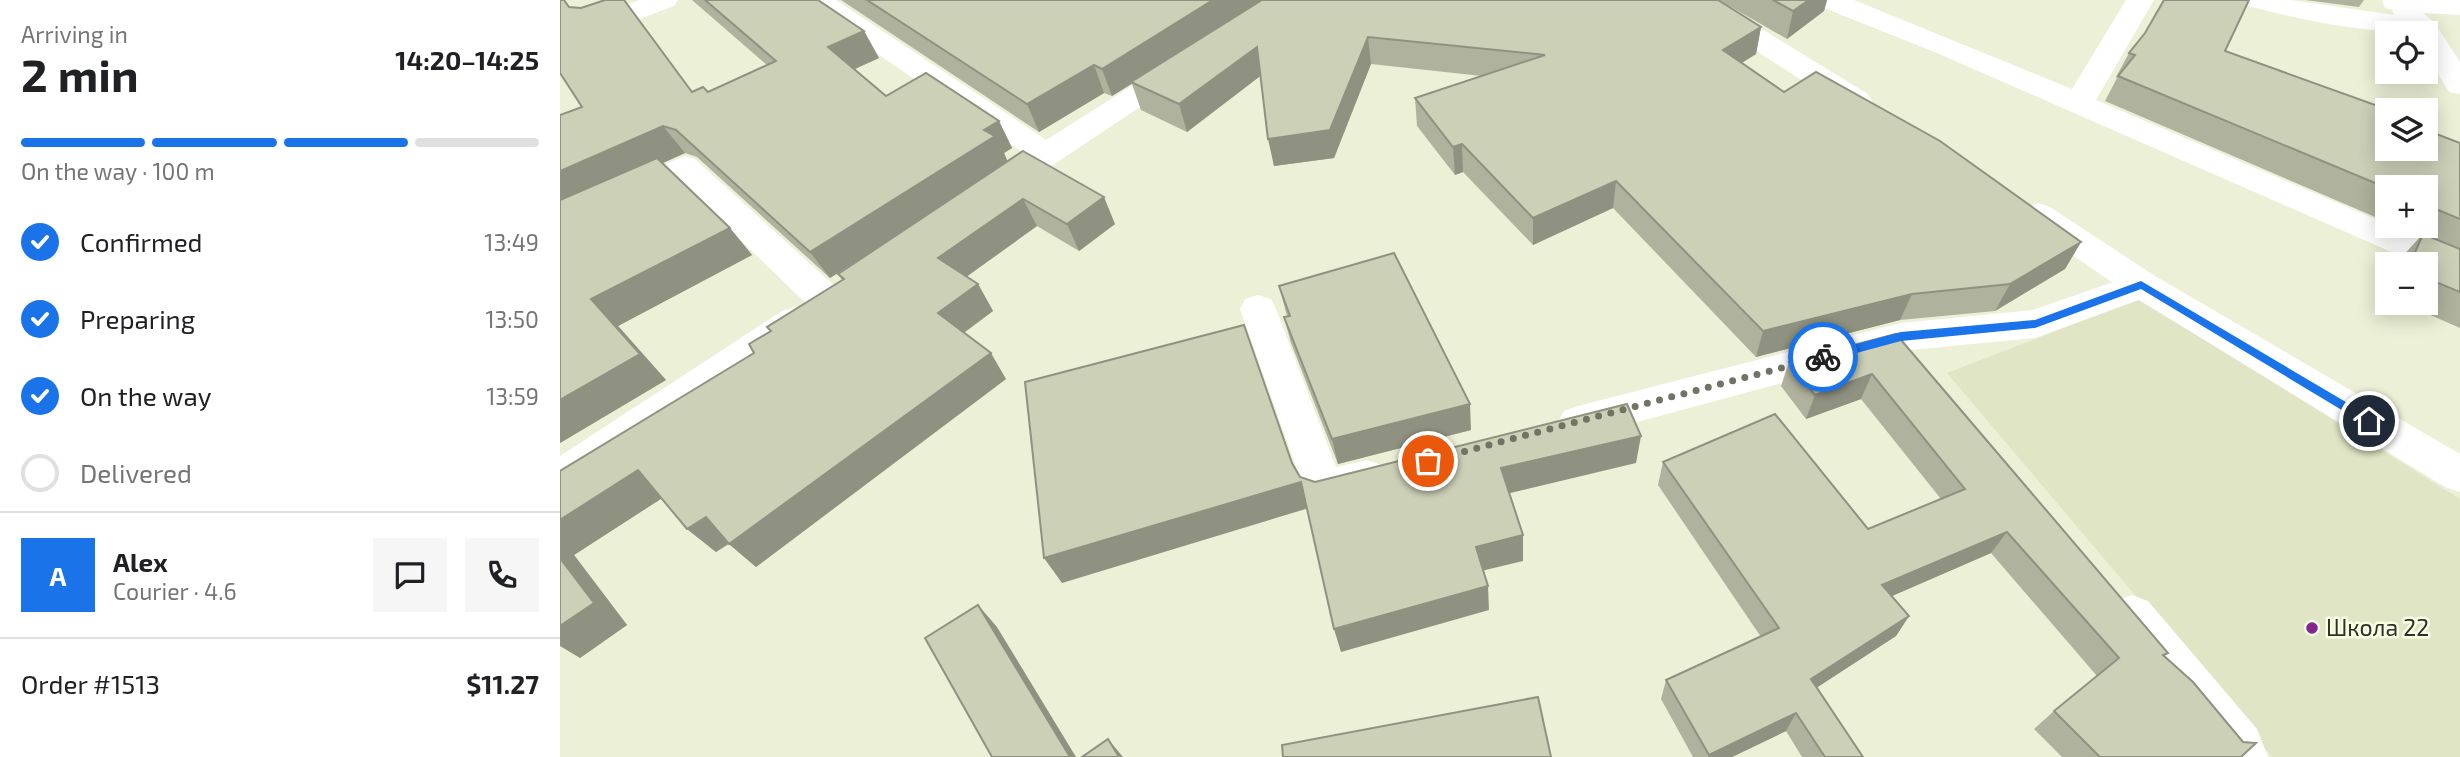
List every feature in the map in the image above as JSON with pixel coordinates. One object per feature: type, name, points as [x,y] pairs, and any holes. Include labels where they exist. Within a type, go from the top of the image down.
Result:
[{"type":"street","points":[[600,24],[664,0]]},
{"type":"street","points":[[817,0],[1046,154]]},
{"type":"street","points":[[1695,0],[1889,122]]},
{"type":"street","points":[[1829,0],[2460,269]]},
{"type":"street","points":[[2078,104],[2140,0]]},
{"type":"street","points":[[2258,0],[2297,10],[2375,21]]},
{"type":"street","points":[[2393,1],[2416,21]]},
{"type":"street","points":[[2393,1],[2460,7]]},
{"type":"street","points":[[2438,50],[2460,85]]},
{"type":"street","points":[[965,208],[1206,51]]},
{"type":"street","points":[[560,224],[684,166],[838,292],[560,478]]},
{"type":"street","points":[[2007,196],[2102,255],[2141,285],[2460,475]]},
{"type":"street","points":[[1538,432],[1912,353],[2035,324],[2141,285]]},
{"type":"street","points":[[1258,309],[1323,488],[1404,467]]},
{"type":"street","points":[[2108,588],[2240,746],[2243,757]]},
{"type":"shaded area","name":"Школа 22","points":[[2139,299],[2460,499],[2460,757],[2272,757],[1947,373]]},
{"type":"building","points":[[560,0],[564,0],[569,7],[581,8],[605,0],[624,0],[692,92],[703,87],[708,92],[776,61],[705,0],[818,0],[864,31],[828,47],[886,96],[926,73],[999,121],[984,130],[995,136],[810,252],[676,130],[663,126],[560,171],[560,115],[582,107],[560,73]]},
{"type":"building","points":[[867,0],[1213,0],[1102,69],[1094,65],[1027,104]]},
{"type":"building","points":[[1262,0],[1718,0],[1761,27],[1723,50],[1784,92],[1816,72],[1940,141],[2081,242],[2010,284],[1912,294],[1763,331],[1616,181],[1533,218],[1462,144],[1453,147],[1415,98],[1545,55],[1368,37],[1330,130],[1268,139],[1257,47],[1179,104],[1131,82]]},
{"type":"building","points":[[1773,0],[1809,0],[1793,11]]},
{"type":"building","points":[[2164,0],[2249,0],[2225,51],[2375,105],[2375,161],[2438,161],[2438,135],[2460,143],[2460,219],[2438,210],[2438,175],[2375,175],[2375,183],[2118,76],[2135,55],[2129,53],[2145,33]]},
{"type":"building","points":[[1023,151],[1104,197],[1067,224],[1023,199],[938,258],[978,284],[938,313],[991,353],[729,544],[706,517],[687,529],[638,470],[560,520],[560,471],[754,353],[749,344],[771,331],[767,327],[844,279],[838,274]]},
{"type":"building","points":[[657,158],[730,228],[591,299],[640,354],[560,400],[560,200]]},
{"type":"building","points":[[2421,238],[2433,238],[2460,249],[2460,292],[2438,283],[2438,252],[2415,252]]},
{"type":"building","points":[[1394,253],[1470,404],[1332,439],[1284,317],[1290,316],[1279,286]]},
{"type":"building","points":[[1244,325],[1292,463],[1300,477],[1315,482],[1627,404],[1641,436],[1501,468],[1523,535],[1476,547],[1488,586],[1334,629],[1301,482],[1044,558],[1025,382]]},
{"type":"building","points":[[1896,334],[2168,653],[2163,655],[2193,682],[2243,742],[2256,743],[2241,757],[2100,757],[2054,711],[2119,658],[2007,532],[1882,585],[1909,616],[1811,679],[1863,757],[1825,757],[1796,713],[1709,755],[1666,680],[1779,628],[1663,462],[1775,414],[1868,529],[1965,489],[1872,374],[1815,395],[1789,362]]},
{"type":"building","points":[[560,558],[594,603],[560,626]]},
{"type":"building","points":[[978,605],[1070,757],[992,757],[925,638]]},
{"type":"building","points":[[1538,697],[1551,757],[1283,757],[1282,745]]},
{"type":"building","points":[[1108,739],[1119,757],[1082,757]]},
{"type":"way so far","points":[[1428,461],[1823,357]]},
{"type":"place","name":"Школа 22","points":[[2312,628]]},
{"type":"route","points":[[1823,357],[1901,337],[2035,324],[2141,285],[2369,421]]}]
